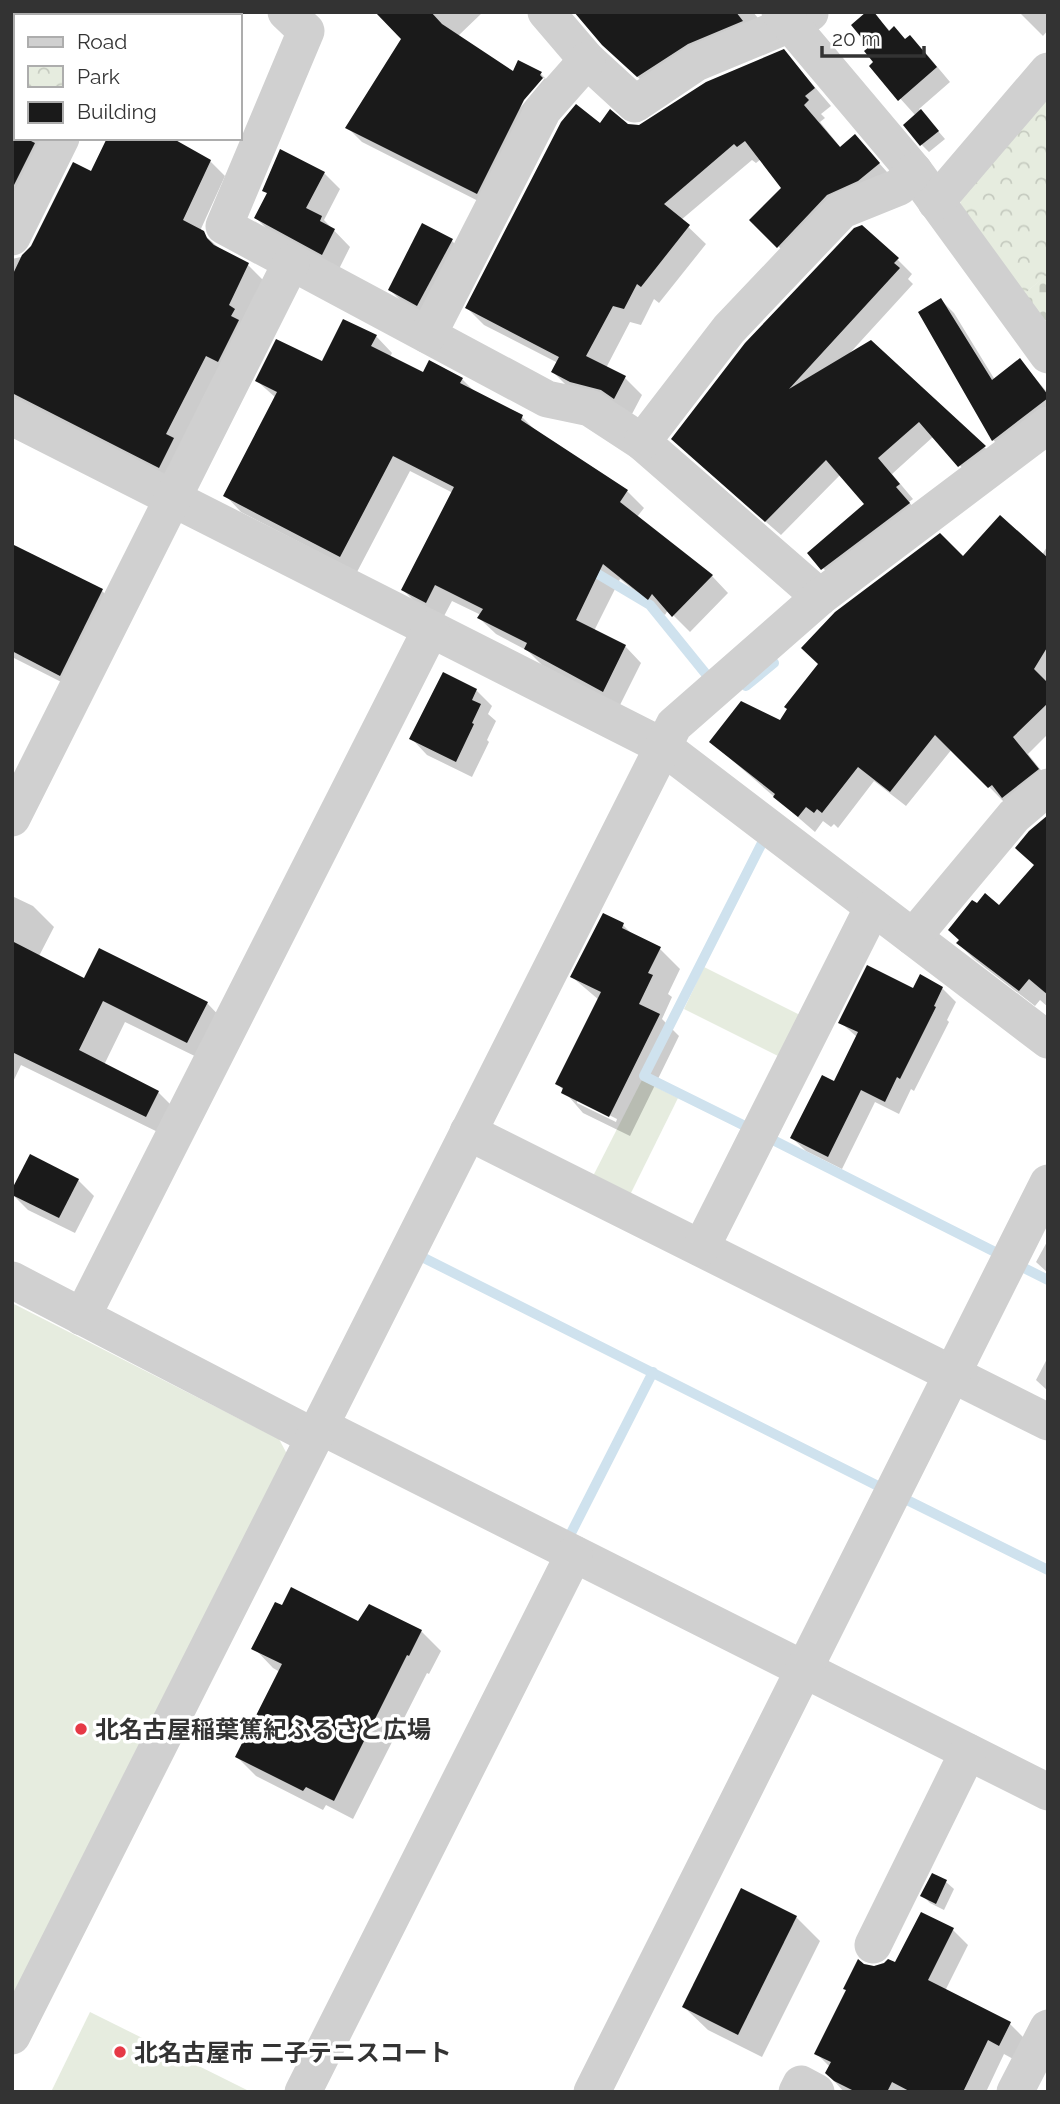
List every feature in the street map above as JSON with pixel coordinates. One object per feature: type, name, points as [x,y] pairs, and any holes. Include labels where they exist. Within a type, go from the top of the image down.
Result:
[{"type":"street","points":[[286,12],[306,31],[224,226],[547,399],[590,408],[642,442],[820,597]]},
{"type":"street","points":[[546,12],[587,60],[635,104],[696,63],[794,16],[914,171],[1048,355]]},
{"type":"street","points":[[428,335],[543,110],[587,60]]},
{"type":"street","points":[[936,202],[1048,71]]},
{"type":"street","points":[[12,237],[60,140]]},
{"type":"street","points":[[642,442],[730,329],[842,210],[899,187],[914,171]]},
{"type":"street","points":[[12,818],[291,263]]},
{"type":"street","points":[[12,417],[662,746],[1048,1040]]},
{"type":"street","points":[[12,2036],[674,725],[820,597],[1048,425]]},
{"type":"street","points":[[82,1317],[431,629]]},
{"type":"street","points":[[913,937],[1014,816],[1048,787]]},
{"type":"street","points":[[701,1248],[873,907]]},
{"type":"street","points":[[468,1132],[1048,1422]]},
{"type":"street","points":[[592,2092],[1048,1183]]},
{"type":"street","points":[[12,1280],[317,1432],[574,1554],[1048,1792]]},
{"type":"street","points":[[303,2092],[574,1554]]},
{"type":"street","points":[[873,1945],[968,1752]]},
{"type":"street","points":[[1015,2092],[1048,2028]]},
{"type":"street","points":[[797,2092],[801,2084],[816,2092]]},
{"type":"green space","points":[[1048,89],[1048,274],[1023,295],[960,207],[961,193]]},
{"type":"green space","points":[[1046,275],[1048,278],[1048,328],[1023,295]]},
{"type":"green space","points":[[704,967],[804,1017],[784,1059],[684,1009]]},
{"type":"green space","points":[[642,1080],[678,1098],[627,1201],[590,1182]]},
{"type":"green space","name":"北名古屋稲葉篤紀ふるさと広場","points":[[12,1303],[279,1439],[288,1456],[12,2002]]},
{"type":"green space","name":"北名古屋市 二子テニスコート","points":[[90,2012],[251,2092],[51,2092]]},
{"type":"building","points":[[375,12],[431,12],[442,24],[513,71],[518,60],[542,72],[540,75],[543,78],[524,100],[477,194],[345,128],[401,39]]},
{"type":"building","points":[[574,12],[736,12],[743,21],[688,44],[637,77],[602,45]]},
{"type":"building","points":[[866,12],[874,12],[889,31],[894,26],[905,39],[910,35],[937,67],[898,101],[869,66],[873,62],[864,51],[869,47],[851,25]]},
{"type":"building","points":[[784,49],[815,88],[805,96],[809,100],[804,105],[840,147],[855,134],[880,163],[858,181],[827,195],[777,248],[749,220],[781,188],[745,141],[737,147],[734,144],[664,204],[690,225],[641,287],[637,284],[624,309],[613,306],[586,356],[626,376],[614,399],[601,390],[570,382],[551,372],[559,357],[465,308],[561,122],[576,104],[600,123],[610,109],[628,124],[639,125],[706,82]]},
{"type":"building","points":[[921,109],[939,131],[920,146],[903,125]]},
{"type":"building","points":[[12,132],[14,140],[29,140],[35,143],[12,189]]},
{"type":"building","points":[[106,140],[176,140],[211,160],[183,220],[204,231],[214,245],[249,263],[229,305],[235,309],[231,316],[239,320],[218,362],[206,356],[166,434],[174,438],[159,468],[12,393],[12,276],[22,255],[31,246],[73,162],[91,171]]},
{"type":"building","points":[[280,149],[325,172],[306,208],[322,216],[320,221],[335,229],[322,255],[254,218],[267,193],[262,191]]},
{"type":"building","points":[[422,223],[453,239],[417,306],[388,290]]},
{"type":"building","points":[[862,225],[899,258],[894,263],[900,268],[789,389],[871,340],[986,446],[958,467],[919,422],[878,458],[900,484],[896,487],[910,503],[821,570],[807,553],[864,504],[826,460],[765,522],[671,439],[745,343],[854,228]]},
{"type":"building","points":[[941,298],[992,380],[1020,358],[1048,395],[1048,398],[992,441],[918,312]]},
{"type":"building","points":[[343,319],[377,335],[371,346],[423,372],[429,360],[463,378],[460,383],[523,415],[521,420],[628,490],[620,502],[713,575],[672,617],[652,594],[648,600],[603,564],[576,620],[626,645],[603,692],[524,649],[527,643],[477,618],[483,609],[435,585],[426,603],[401,590],[454,487],[393,456],[340,557],[223,496],[277,392],[255,381],[276,339],[322,361]]},
{"type":"building","points":[[1000,515],[1048,558],[1048,646],[1034,669],[1048,683],[1048,703],[1013,737],[1039,769],[1002,798],[992,785],[988,788],[935,735],[890,792],[858,767],[822,813],[817,809],[814,813],[806,807],[798,817],[773,797],[775,794],[709,742],[741,701],[780,720],[787,709],[784,707],[818,664],[801,648],[835,612],[940,533],[963,556]]},
{"type":"building","points":[[12,544],[103,589],[60,676],[12,651]]},
{"type":"building","points":[[443,672],[477,689],[472,700],[481,704],[456,762],[409,739]]},
{"type":"building","points":[[1048,815],[1048,995],[1029,979],[1019,991],[956,943],[959,940],[948,930],[972,900],[977,903],[985,893],[999,905],[1034,865],[1015,848],[1029,831]]},
{"type":"building","points":[[603,913],[624,923],[622,928],[661,947],[648,973],[653,975],[639,1004],[660,1014],[609,1117],[561,1093],[563,1088],[555,1084],[601,992],[570,977]]},
{"type":"building","points":[[12,941],[84,978],[99,948],[208,1002],[187,1043],[103,1001],[79,1050],[159,1091],[146,1117],[12,1052]]},
{"type":"building","points":[[867,965],[913,988],[920,974],[943,987],[934,1006],[936,1007],[900,1079],[897,1077],[885,1102],[861,1090],[828,1157],[790,1138],[822,1075],[834,1081],[858,1032],[838,1023]]},
{"type":"building","points":[[30,1154],[79,1179],[59,1218],[12,1195],[12,1189]]},
{"type":"building","points":[[291,1587],[358,1621],[369,1604],[422,1630],[334,1801],[306,1787],[303,1791],[235,1757],[282,1664],[251,1649],[275,1602],[282,1605]]},
{"type":"building","points":[[932,1873],[947,1880],[936,1904],[920,1896]]},
{"type":"building","points":[[741,1888],[797,1916],[738,2035],[682,2007]]},
{"type":"building","points":[[921,1912],[954,1928],[928,1980],[1011,2022],[999,2046],[988,2040],[963,2092],[911,2092],[892,2082],[887,2092],[856,2092],[834,2081],[825,2073],[831,2062],[814,2054],[846,1990],[843,1989],[858,1959],[864,1964],[874,1966],[888,1959],[895,1962]]},
{"type":"waterway","points":[[586,567],[650,605],[710,679]]},
{"type":"waterway","points":[[746,686],[774,663]]},
{"type":"waterway","points":[[749,1128],[644,1076],[763,841]]},
{"type":"waterway","points":[[767,1137],[999,1254]]},
{"type":"waterway","points":[[424,1258],[880,1487]]},
{"type":"waterway","points":[[1020,1266],[1048,1280]]},
{"type":"waterway","points":[[567,1541],[653,1372]]},
{"type":"waterway","points":[[905,1499],[1048,1570]]},
{"type":"place","name":"北名古屋稲葉篤紀ふるさと広場","points":[[81,1729]]},
{"type":"place","name":"北名古屋市 二子テニスコート","points":[[120,2052]]}]
